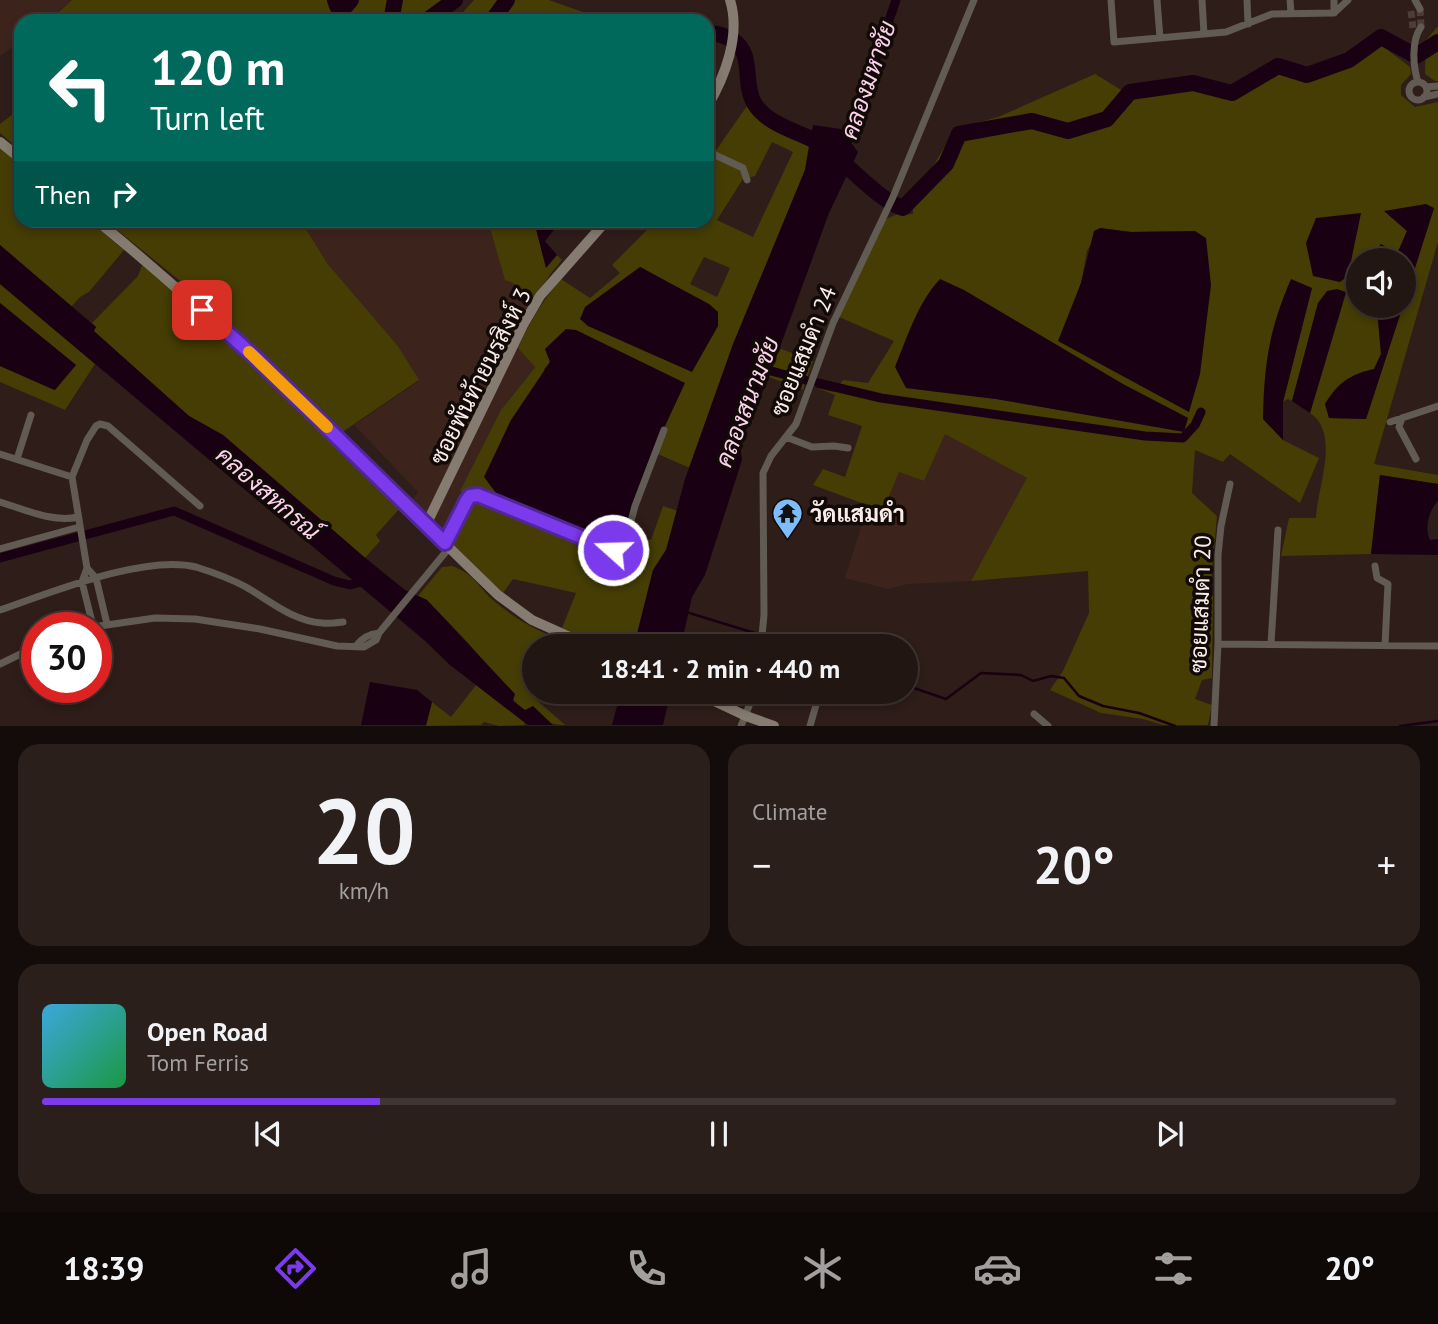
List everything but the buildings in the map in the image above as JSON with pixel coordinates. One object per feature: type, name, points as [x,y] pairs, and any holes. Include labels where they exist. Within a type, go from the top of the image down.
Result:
[{"type":"street","points":[[714,93],[723,76],[734,26],[730,0]]},
{"type":"street","name":"ซอยแสมดำ 24","points":[[763,634],[763,473],[771,456],[796,424],[833,323],[880,219],[893,197],[974,0]]},
{"type":"street","points":[[1111,0],[1114,42],[1226,32],[1272,14],[1334,13],[1348,0]]},
{"type":"street","points":[[1157,0],[1160,38]]},
{"type":"street","points":[[1202,0],[1205,34]]},
{"type":"street","points":[[1247,0],[1248,24]]},
{"type":"street","points":[[1290,0],[1291,13]]},
{"type":"street","points":[[1334,0],[1334,13]]},
{"type":"street","points":[[1410,11],[1417,4]]},
{"type":"street","points":[[1417,29],[1417,78],[1411,87],[1411,95],[1418,99],[1438,94]]},
{"type":"street","points":[[1417,78],[1426,87],[1438,86]]},
{"type":"street","points":[[1424,97],[1426,87]]},
{"type":"street","points":[[0,142],[14,153]]},
{"type":"street","points":[[714,154],[743,168],[747,180]]},
{"type":"street","points":[[106,228],[257,359],[498,595],[528,618],[563,634]]},
{"type":"street","name":"ซอยพันท้ายนรสิงห์ 3","points":[[426,525],[504,362],[534,306],[600,228]]},
{"type":"street","points":[[1390,422],[1438,406]]},
{"type":"street","points":[[18,459],[32,415]]},
{"type":"street","points":[[1402,418],[1399,427],[1416,459]]},
{"type":"street","points":[[104,612],[96,578],[87,568],[72,477],[87,440],[96,426],[104,425],[200,506]]},
{"type":"street","points":[[112,623],[155,618],[195,619],[260,629],[337,646],[356,646],[360,640],[379,633],[415,589],[447,545],[470,496],[478,495],[613,550],[620,547],[626,540],[635,506],[664,430]]},
{"type":"street","points":[[786,437],[812,447],[849,448]]},
{"type":"street","points":[[0,454],[72,477]]},
{"type":"street","name":"ซอยแสมดำ 20","points":[[1214,726],[1218,555],[1230,484]]},
{"type":"street","points":[[0,502],[58,519],[78,517]]},
{"type":"street","points":[[58,519],[60,533]]},
{"type":"street","points":[[0,549],[79,527]]},
{"type":"street","points":[[1272,644],[1278,530]]},
{"type":"street","points":[[0,610],[96,578],[148,566],[179,564],[197,567],[243,586],[299,617],[321,624],[343,622]]},
{"type":"street","points":[[1376,566],[1377,578],[1388,584],[1385,645]]},
{"type":"street","points":[[87,568],[82,582],[87,612]]},
{"type":"street","points":[[1218,644],[1438,646]]},
{"type":"street","points":[[0,664],[21,654]]},
{"type":"street","points":[[715,704],[743,721],[771,725]]},
{"type":"street","points":[[743,721],[750,704]]},
{"type":"street","points":[[810,726],[816,704]]},
{"type":"street","points":[[1034,714],[1048,726]]},
{"type":"shaded area","points":[[0,0],[72,0],[55,14],[14,14],[14,46],[0,56]]},
{"type":"shaded area","points":[[72,0],[452,0],[457,7],[446,14],[57,14]]},
{"type":"shaded area","points":[[474,0],[549,0],[588,14],[466,14],[464,11]]},
{"type":"shaded area","points":[[1438,26],[1438,81],[1435,81],[1425,74],[1426,40]]},
{"type":"shaded area","points":[[1380,44],[1410,67],[1411,74],[1401,85],[1401,95],[1415,107],[1438,102],[1438,242],[1374,464],[1438,475],[1438,484],[1380,475],[1371,554],[1281,556],[1289,518],[1316,518],[1326,447],[1319,422],[1310,413],[1346,293],[1318,303],[1292,401],[1288,399],[1283,402],[1312,288],[1263,419],[1283,440],[1319,458],[1300,503],[1230,454],[1223,462],[1195,450],[1192,493],[1217,516],[1211,582],[1196,583],[1196,594],[1213,595],[1212,678],[1202,680],[1195,699],[1212,705],[1208,725],[1163,725],[1101,713],[1050,690],[1063,671],[1089,613],[1088,571],[971,581],[1027,478],[945,434],[924,481],[899,472],[883,511],[813,485],[823,469],[845,477],[862,426],[828,415],[835,395],[817,388],[834,392],[843,380],[868,383],[894,341],[839,317],[882,221],[895,215],[913,214],[913,192],[935,163],[955,129],[998,117],[1095,74],[1123,91],[1175,92],[1199,88],[1233,98],[1280,72],[1303,80],[1345,68]],"holes":[[[1100,228],[1131,232],[1195,231],[1072,308],[1081,283],[1087,251]],[[933,287],[1188,418],[1184,431],[996,399],[906,388]]]},
{"type":"shaded area","points":[[747,106],[774,129],[809,145],[805,170],[734,344],[690,468],[653,452],[550,362],[544,369],[610,541],[623,534],[651,540],[663,506],[678,511],[666,550],[653,570],[637,634],[575,634],[562,628],[576,593],[513,579],[503,593],[450,542],[475,497],[460,491],[501,410],[535,367],[518,348],[548,295],[561,279],[590,298],[620,273],[612,265],[649,228],[714,228],[714,153]],"holes":[[[772,142],[793,152],[753,237],[717,220],[743,179],[755,176]],[[704,257],[730,268],[717,297],[690,284]],[[641,267],[718,312],[626,279]]]},
{"type":"shaded area","points":[[14,113],[14,145],[0,133],[0,124]]},
{"type":"shaded area","points":[[0,148],[14,159],[14,228],[97,228],[124,250],[89,292],[71,307],[0,245]]},
{"type":"shaded area","points":[[115,228],[305,228],[327,263],[398,346],[419,380],[341,433],[189,288]]},
{"type":"shaded area","points":[[305,228],[490,228],[505,279],[513,283],[536,313],[529,324],[535,366],[501,410],[461,490],[475,497],[450,542],[410,503],[418,492],[354,425],[419,381],[398,346],[327,263]]},
{"type":"shaded area","points":[[490,228],[536,228],[546,267],[557,255],[562,260],[530,304],[513,283],[505,280]]},
{"type":"shaded area","points":[[142,265],[213,324],[401,507],[376,535],[380,541],[365,558],[223,435],[189,416],[93,331],[96,327],[92,323],[138,276]]},
{"type":"shaded area","points":[[0,284],[95,364],[65,410],[0,382],[0,366],[54,390],[76,365],[0,303]]},
{"type":"shaded area","points":[[779,348],[813,361],[803,390],[769,377]]},
{"type":"shaded area","points":[[945,433],[1028,478],[971,581],[908,584],[888,589],[845,578],[868,505],[883,511],[899,472],[924,481]]},
{"type":"shaded area","points":[[442,567],[460,569],[507,611],[547,634],[522,634],[522,704],[541,704],[565,725],[536,718],[524,710],[464,639],[427,600],[418,596]]},
{"type":"shaded area","points":[[476,685],[525,723],[524,725],[499,726],[484,722],[481,725],[426,726],[432,702],[451,717]]},
{"type":"water","name":"คลองสนามชัย","points":[[813,125],[841,129],[858,152],[829,213],[769,377],[740,444],[742,460],[705,575],[692,597],[684,634],[637,634],[653,570],[666,550],[685,479],[733,344],[805,170]]},
{"type":"water","points":[[1426,204],[1434,208],[1416,265],[1416,248],[1400,248],[1407,231],[1384,211]]},
{"type":"water","points":[[1361,213],[1354,248],[1346,248],[1346,278],[1340,282],[1313,276],[1306,243],[1316,218]]},
{"type":"water","points":[[536,228],[555,228],[545,241],[557,255],[546,268]]},
{"type":"water","points":[[1100,228],[1131,232],[1195,231],[1206,238],[1211,285],[1200,374],[1189,412],[1058,341],[1081,283],[1094,231]]},
{"type":"water","name":"คลองสหกรณ์","points":[[0,245],[96,327],[94,331],[189,416],[223,435],[405,590],[427,600],[515,694],[513,701],[525,710],[533,706],[553,725],[528,725],[450,665],[424,640],[0,284]]},
{"type":"water","points":[[640,267],[709,304],[718,312],[718,326],[692,372],[588,326],[580,319],[585,307]]},
{"type":"water","points":[[940,279],[964,290],[1123,384],[1188,418],[1184,432],[996,399],[906,388],[895,367],[919,309]]},
{"type":"water","points":[[1291,279],[1312,288],[1283,402],[1283,440],[1263,419],[1266,364],[1277,315]]},
{"type":"water","points":[[1337,289],[1346,292],[1310,413],[1292,401],[1318,303],[1327,291]]},
{"type":"water","points":[[0,303],[76,365],[55,390],[0,366]]},
{"type":"water","points":[[1399,318],[1366,419],[1329,418],[1325,404],[1335,390],[1345,380],[1374,369],[1381,354],[1378,320]]},
{"type":"water","points":[[566,329],[576,330],[685,383],[653,452],[623,534],[610,541],[496,493],[484,477],[511,420],[550,362],[545,349]]},
{"type":"water","points":[[1380,475],[1438,484],[1438,501],[1430,514],[1427,530],[1430,540],[1438,539],[1438,555],[1371,554]]},
{"type":"water","points":[[370,682],[417,690],[432,702],[426,725],[361,725]]},
{"type":"water","points":[[618,704],[668,704],[663,725],[612,725]]},
{"type":"waterway","points":[[335,0],[337,6],[346,6],[351,0]]},
{"type":"waterway","points":[[392,14],[395,0]]},
{"type":"waterway","points":[[436,14],[455,0]]},
{"type":"waterway","points":[[497,14],[507,0]]},
{"type":"waterway","name":"คลองมหาชัย","points":[[845,149],[896,0]]},
{"type":"waterway","points":[[714,34],[732,40],[743,52],[751,95],[765,116],[824,147],[880,195],[903,208],[946,164],[959,134],[1032,121],[1068,131],[1107,119],[1130,92],[1193,83],[1232,93],[1278,66],[1307,75],[1349,60],[1381,37],[1416,56],[1438,42]]},
{"type":"waterway","name":"คลองสนามชัย","points":[[760,368],[805,380]]},
{"type":"waterway","points":[[818,383],[881,398],[1145,436],[1183,438],[1195,425],[1201,412]]},
{"type":"waterway","points":[[0,558],[174,511],[334,581],[350,585],[365,581]]},
{"type":"waterway","points":[[686,612],[758,634]]},
{"type":"waterway","points":[[918,689],[946,699],[981,673],[1021,675],[1033,681],[1051,676],[1064,678],[1079,696],[1103,706],[1139,713],[1175,726]]},
{"type":"waterway","points":[[1400,726],[1438,721]]},
{"type":"tunnel","points":[[1420,9],[1421,27]]},
{"type":"tunnel","points":[[1411,11],[1413,28]]},
{"type":"slow traffic","points":[[249,352],[327,427]]},
{"type":"place","name":"วัดแสมดำ","points":[[787,540]]},
{"type":"route","points":[[202,310],[257,359],[445,543],[467,500],[470,496],[478,495],[613,550]]}]
